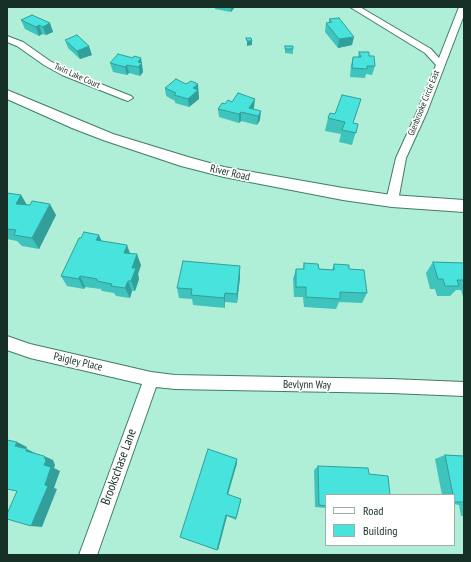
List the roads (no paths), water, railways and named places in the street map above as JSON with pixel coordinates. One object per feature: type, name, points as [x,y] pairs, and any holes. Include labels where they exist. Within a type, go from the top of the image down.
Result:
[{"type":"main road","name":"River Road","points":[[7,94],[65,120],[108,137],[186,162],[224,172],[285,185],[392,200],[464,206]]},
{"type":"street","points":[[354,7],[428,51],[440,64]]},
{"type":"street","name":"Glenbrooke Circle East","points":[[392,200],[401,158],[422,112],[463,7]]},
{"type":"street","name":"Twin Lake Court","points":[[7,39],[20,44],[47,63],[65,73],[128,98]]},
{"type":"street","name":"Paigley Place","points":[[7,343],[30,351],[151,379]]},
{"type":"street","name":"Bevlynn Way","points":[[151,379],[214,383],[391,386],[464,389]]},
{"type":"street","name":"Brookschase Lane","points":[[88,555],[151,379]]}]
